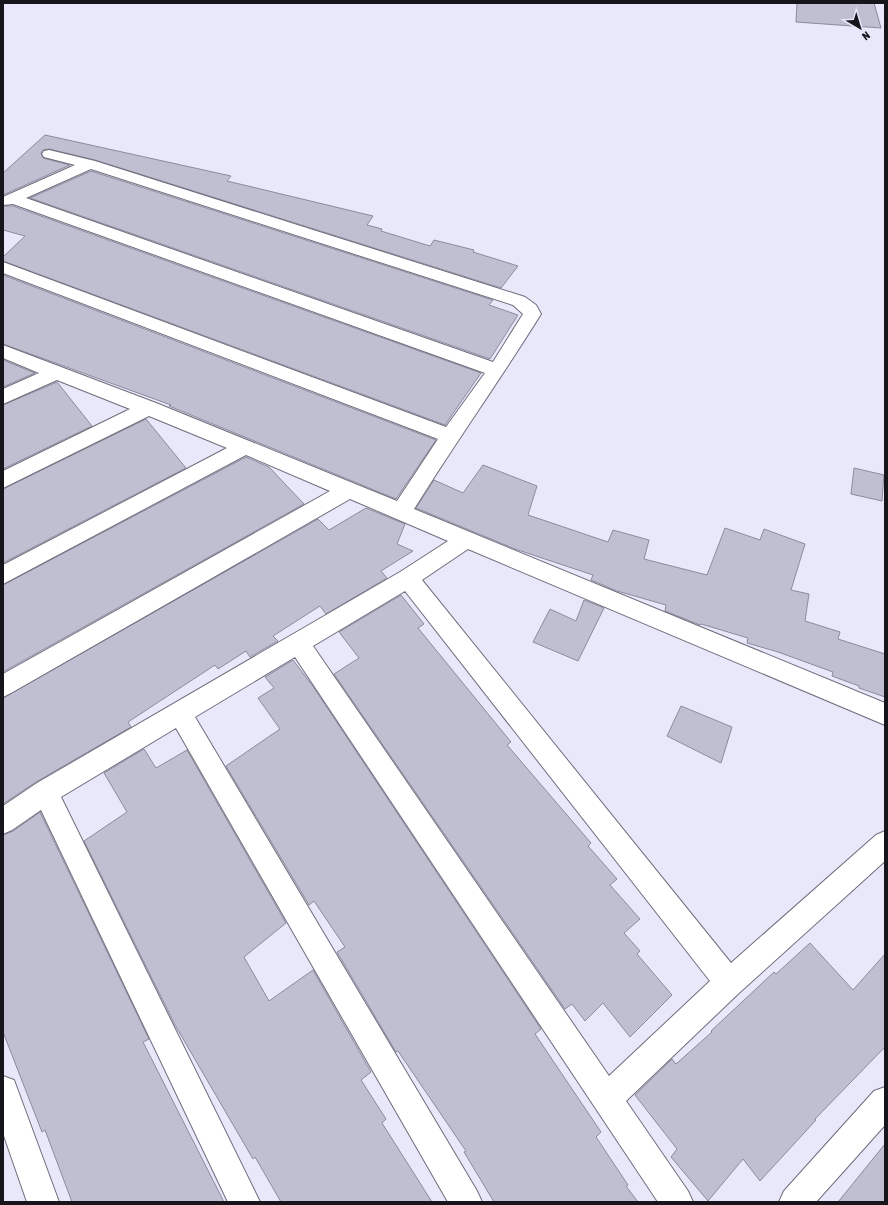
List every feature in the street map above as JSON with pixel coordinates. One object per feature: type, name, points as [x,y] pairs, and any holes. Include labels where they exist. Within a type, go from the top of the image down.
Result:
[{"type":"street","points":[[49,154],[90,164],[519,301],[530,310],[532,314],[497,370],[450,436],[400,513]]},
{"type":"street","points":[[9,201],[90,164]]},
{"type":"street","points":[[9,201],[497,370]]},
{"type":"street","points":[[3,267],[450,436]]},
{"type":"street","points":[[3,351],[245,447],[347,491],[467,539],[885,714]]},
{"type":"street","points":[[3,397],[57,372]]},
{"type":"street","points":[[3,480],[148,408]]},
{"type":"street","points":[[3,575],[245,447]]},
{"type":"street","points":[[3,686],[347,491]]},
{"type":"street","points":[[3,821],[46,792],[408,578],[467,539]]},
{"type":"street","points":[[408,578],[729,983]]},
{"type":"street","points":[[298,643],[677,1202]]},
{"type":"street","points":[[180,713],[466,1202]]},
{"type":"street","points":[[46,792],[244,1202]]},
{"type":"street","points":[[606,1099],[729,983],[885,844]]},
{"type":"street","points":[[3,1091],[43,1202]]},
{"type":"street","points":[[795,1202],[885,1102]]},
{"type":"building","points":[[797,3],[874,3],[881,28],[796,22]]},
{"type":"building","points":[[45,135],[231,176],[227,181],[373,216],[367,225],[382,229],[381,231],[430,246],[434,240],[474,250],[473,252],[518,266],[501,288],[95,160],[49,149],[43,150],[41,153],[43,158],[70,165],[3,195],[3,173]]},
{"type":"building","points":[[91,171],[493,300],[489,305],[518,315],[490,359],[30,198]]},
{"type":"building","points":[[3,206],[13,206],[481,373],[445,425],[3,261],[3,257],[25,236],[3,230]]},
{"type":"building","points":[[3,275],[436,440],[396,499],[169,406],[171,405],[3,344]]},
{"type":"building","points":[[3,360],[35,373],[3,387]]},
{"type":"building","points":[[57,382],[92,426],[3,469],[3,405]]},
{"type":"building","points":[[146,419],[186,468],[3,563],[3,489]]},
{"type":"building","points":[[246,457],[269,467],[304,504],[3,672],[3,585]]},
{"type":"building","points":[[483,465],[537,486],[528,515],[608,542],[613,530],[649,540],[644,559],[707,575],[725,528],[760,540],[764,529],[805,544],[791,590],[809,594],[805,621],[840,632],[838,639],[885,654],[885,697],[859,688],[859,686],[832,676],[833,672],[778,652],[747,643],[748,638],[701,624],[700,625],[665,611],[666,605],[617,591],[591,580],[593,575],[515,549],[416,508],[434,480],[463,493]]},
{"type":"building","points":[[854,468],[884,475],[882,501],[851,494]]},
{"type":"building","points":[[366,508],[405,524],[397,544],[413,551],[381,571],[387,578],[326,614],[320,606],[273,636],[278,641],[250,657],[246,651],[218,669],[215,665],[128,722],[131,727],[36,782],[3,804],[3,698],[318,519],[329,530]]},
{"type":"building","points":[[401,595],[424,624],[418,628],[511,742],[507,745],[591,843],[588,846],[617,879],[610,885],[640,919],[624,933],[640,951],[637,954],[672,995],[630,1037],[603,1003],[585,1021],[572,1004],[565,1009],[334,674],[359,658],[339,632]]},
{"type":"building","points":[[584,600],[604,608],[578,661],[533,642],[550,609],[576,621]]},
{"type":"building","points":[[293,660],[312,685],[541,1029],[535,1034],[601,1132],[596,1137],[628,1185],[626,1186],[638,1202],[494,1202],[464,1152],[466,1151],[398,1051],[396,1052],[337,952],[345,947],[314,901],[309,905],[226,766],[280,729],[258,698],[274,688],[265,677]]},
{"type":"building","points":[[681,706],[732,727],[721,763],[667,736]]},
{"type":"building","points":[[144,749],[156,768],[187,750],[286,923],[244,957],[269,1001],[313,970],[371,1072],[361,1080],[386,1119],[382,1123],[432,1202],[281,1202],[255,1157],[253,1159],[175,1025],[84,841],[127,812],[104,773]]},
{"type":"building","points":[[40,812],[149,1039],[143,1042],[224,1202],[72,1202],[45,1130],[42,1132],[3,1032],[3,835],[13,831]]},
{"type":"building","points":[[810,943],[853,990],[885,954],[885,1047],[815,1119],[816,1120],[760,1181],[743,1159],[708,1201],[671,1157],[677,1149],[635,1095],[672,1059],[676,1064],[712,1032],[711,1031],[774,972],[776,974]]},
{"type":"building","points":[[885,1144],[885,1202],[838,1202]]}]
